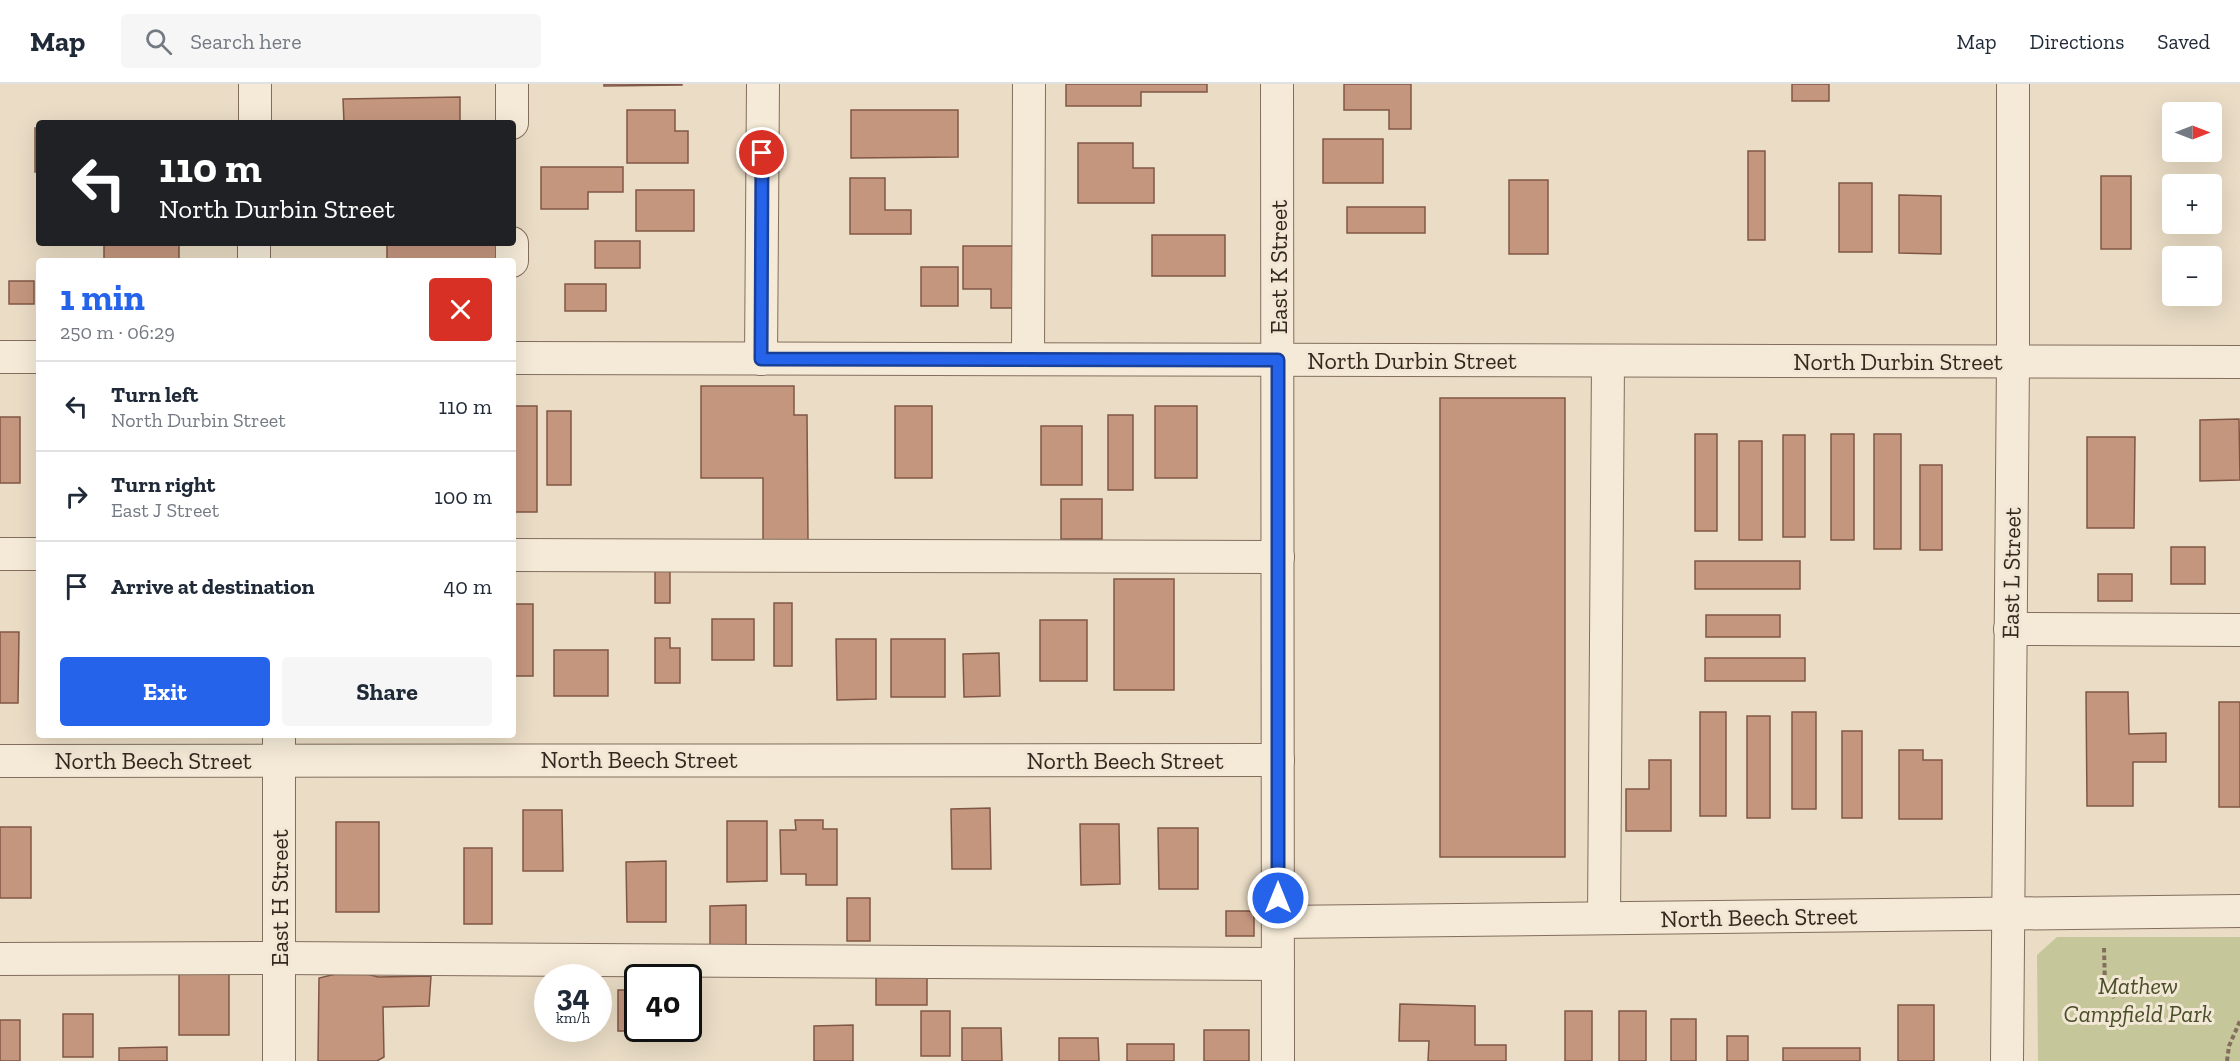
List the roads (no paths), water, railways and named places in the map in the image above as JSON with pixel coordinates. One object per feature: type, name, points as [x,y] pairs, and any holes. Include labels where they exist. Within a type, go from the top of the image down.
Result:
[{"type":"street","points":[[255,84],[255,120]]},
{"type":"street","points":[[512,84],[512,120]]},
{"type":"street","points":[[761,359],[763,84]]},
{"type":"street","points":[[1028,359],[1029,84]]},
{"type":"street","name":"East K Street","points":[[1277,84],[1278,1061]]},
{"type":"street","name":"East L Street","points":[[2007,1061],[2013,84]]},
{"type":"street","points":[[0,357],[36,357]]},
{"type":"street","name":"North Durbin Street","points":[[516,358],[2240,362]]},
{"type":"street","points":[[1604,918],[1608,361]]},
{"type":"street","points":[[0,554],[36,554]]},
{"type":"street","points":[[516,555],[1278,557]]},
{"type":"street","points":[[2010,629],[2240,630]]},
{"type":"street","name":"North Beech Street","points":[[0,761],[279,747],[1278,760]]},
{"type":"street","name":"East H Street","points":[[279,747],[279,1061]]},
{"type":"street","name":"North Beech Street","points":[[1278,922],[2240,911]]},
{"type":"street","points":[[0,959],[279,958],[1278,964]]},
{"type":"park label","name":"Mathew Campfield Park","points":[[2138,999]]}]
